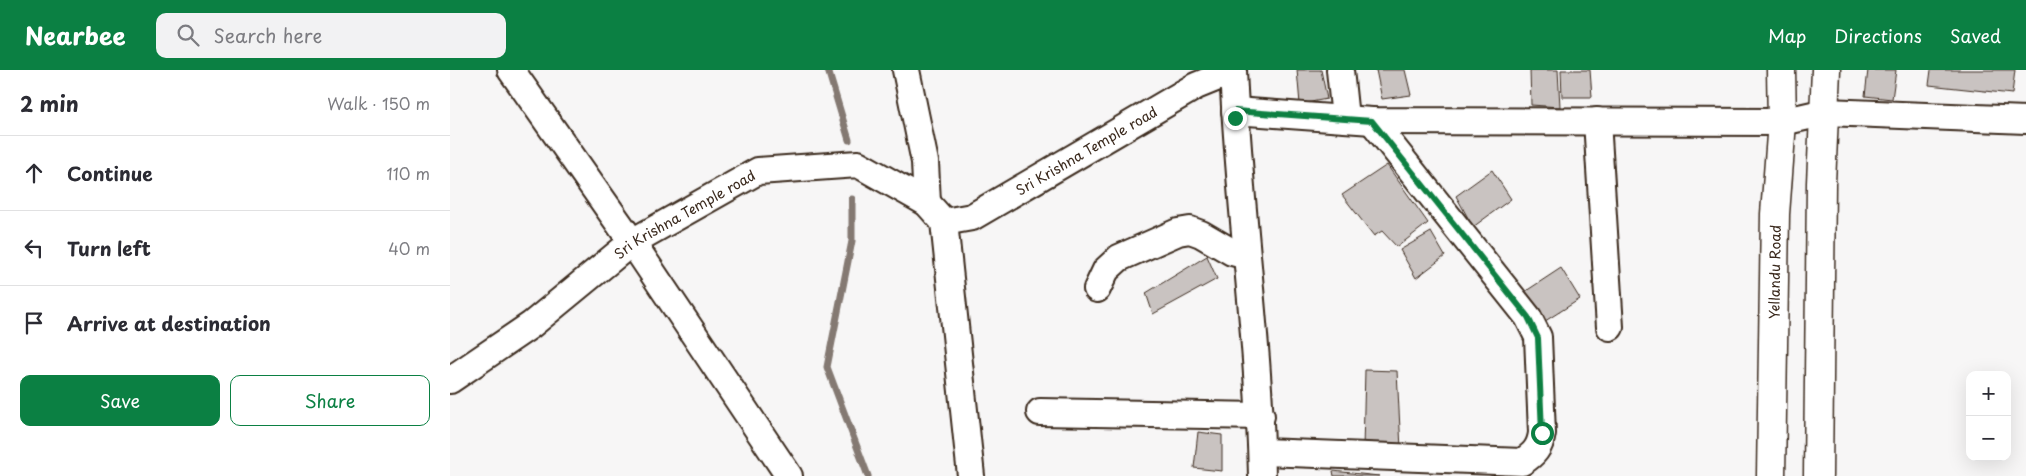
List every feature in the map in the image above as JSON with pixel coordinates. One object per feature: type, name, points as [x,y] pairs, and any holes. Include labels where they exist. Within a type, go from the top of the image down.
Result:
[{"type":"main road","name":"Yellandu Road","points":[[1771,476],[1774,214],[1782,122],[1781,70]]},
{"type":"main road","points":[[1818,476],[1821,183],[1826,112],[1826,70]]},
{"type":"street","points":[[511,70],[632,242],[789,476]]},
{"type":"street","points":[[906,70],[936,212],[972,476]]},
{"type":"street","points":[[1233,70],[1261,416],[1262,464],[1405,467],[1522,462],[1534,454],[1540,445],[1542,433],[1538,338],[1522,310],[1372,121]]},
{"type":"street","name":"Sri Krishna Temple road","points":[[450,380],[531,325],[632,242],[758,171],[858,164],[936,212],[972,217],[1193,78],[1233,70]]},
{"type":"street","points":[[1340,70],[1345,118]]},
{"type":"street","points":[[1235,111],[1372,121],[1782,122],[1826,112],[2026,120]]},
{"type":"street","points":[[1597,121],[1610,327]]},
{"type":"street","points":[[1097,288],[1106,270],[1119,258],[1178,232],[1190,230],[1201,234],[1232,252],[1247,256]]},
{"type":"street","points":[[1040,412],[1261,416]]},
{"type":"building","points":[[1297,70],[1321,70],[1327,99],[1300,104]]},
{"type":"building","points":[[1376,70],[1405,70],[1411,95],[1382,99]]},
{"type":"building","points":[[1530,70],[1558,70],[1560,107],[1531,105]]},
{"type":"building","points":[[1561,70],[1590,70],[1592,97],[1562,97]]},
{"type":"building","points":[[1868,70],[1896,70],[1892,99],[1865,96]]},
{"type":"building","points":[[1931,70],[2015,70],[2012,94],[1929,85]]},
{"type":"building","points":[[1387,165],[1428,223],[1397,247],[1382,231],[1374,236],[1342,195]]},
{"type":"building","points":[[1492,170],[1511,199],[1473,227],[1456,196]]},
{"type":"building","points":[[1431,232],[1445,256],[1416,278],[1400,250]]},
{"type":"building","points":[[1207,256],[1217,279],[1153,314],[1146,293]]},
{"type":"building","points":[[1561,268],[1580,299],[1542,323],[1523,293]]},
{"type":"building","points":[[1365,370],[1397,371],[1401,449],[1363,448]]},
{"type":"building","points":[[1198,432],[1222,435],[1222,471],[1194,468]]},
{"type":"building","points":[[1333,471],[1379,476],[1334,476]]},
{"type":"waterway","points":[[828,70],[849,140]]},
{"type":"waterway","points":[[852,199],[852,241],[827,367],[868,476]]},
{"type":"route","points":[[1235,118],[1235,111],[1372,121],[1528,317],[1538,338],[1542,433]]}]
